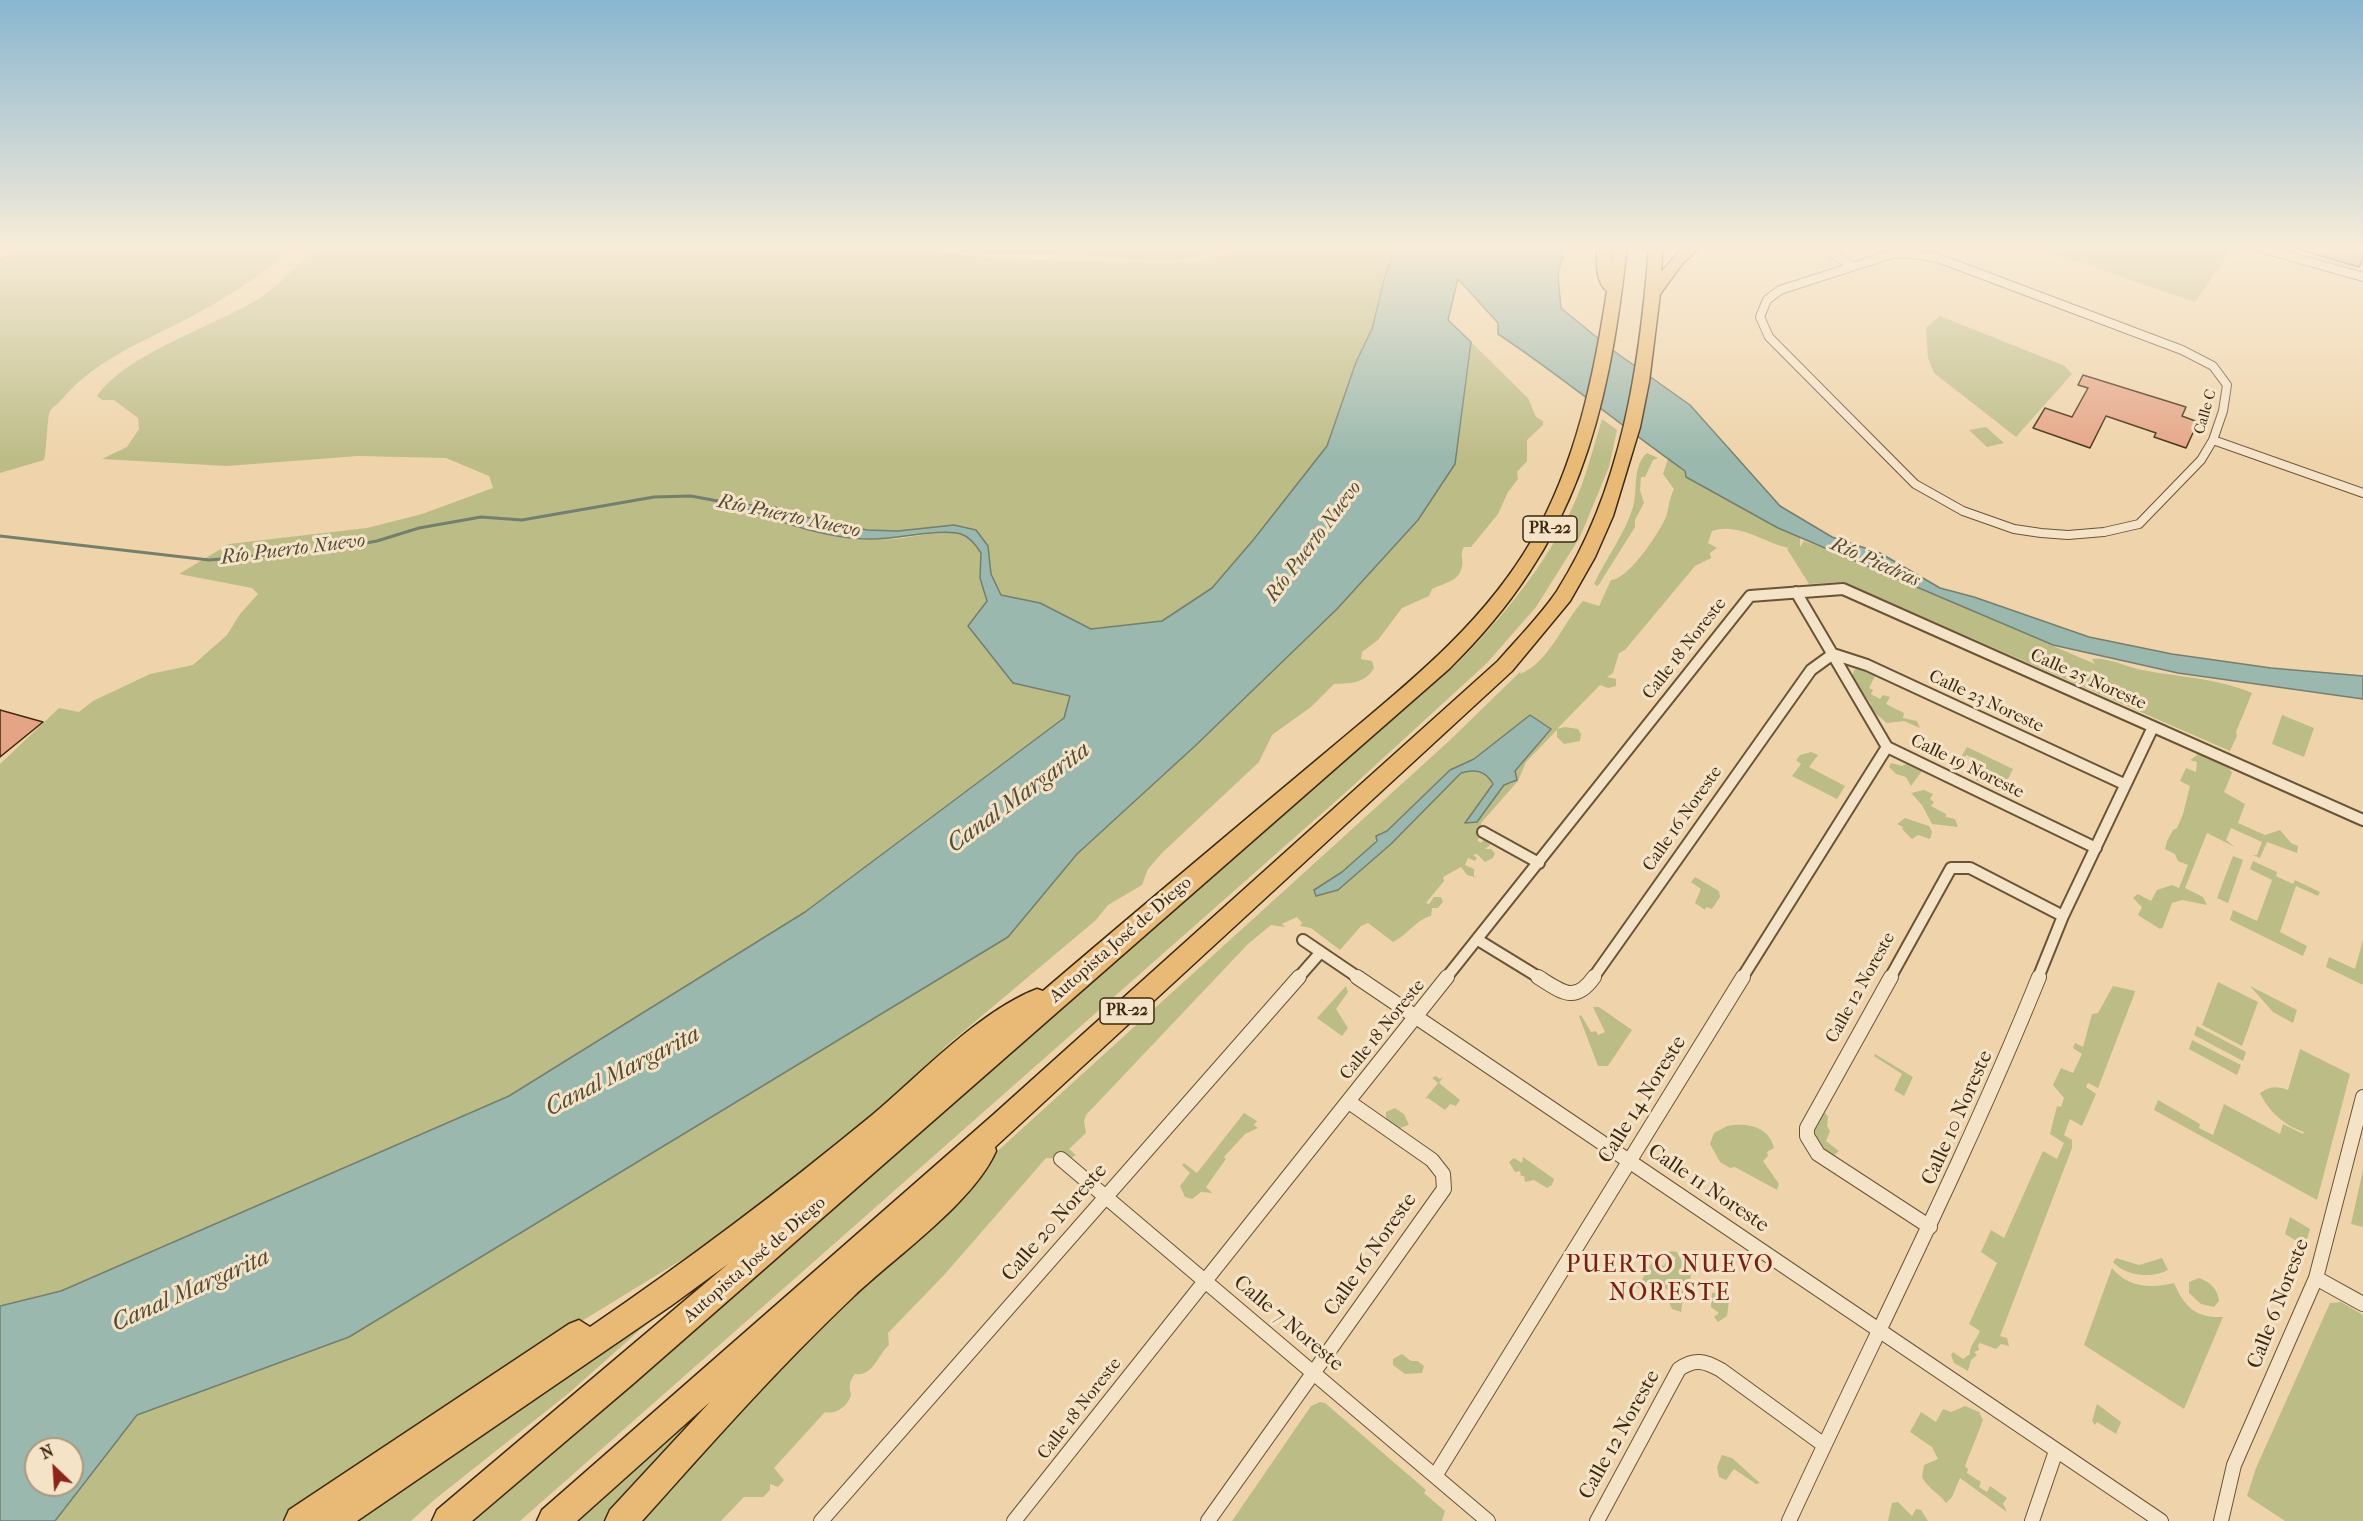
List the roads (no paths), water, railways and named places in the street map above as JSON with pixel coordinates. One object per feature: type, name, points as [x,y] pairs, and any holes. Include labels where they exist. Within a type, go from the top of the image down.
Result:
[{"type":"highway","name":"Autopista José de Diego","points":[[448,1521],[701,1308],[1081,973],[1460,647],[1516,580],[1551,527],[1592,412],[1612,317]]},
{"type":"highway","name":"PR-22","points":[[553,1521],[1002,1124],[1497,675],[1563,595],[1595,536],[1629,445],[1645,365],[1650,317]]},
{"type":"highway","points":[[330,1521],[662,1295],[786,1201],[995,1024],[1081,973]]},
{"type":"highway","points":[[621,1521],[800,1328],[879,1252],[967,1175],[1002,1124]]},
{"type":"highway","points":[[300,1521],[747,1223],[786,1201]]},
{"type":"street","name":"Calle C","points":[[1760,317],[1760,324],[1769,337],[1915,484],[1963,511],[2014,529],[2068,535],[2120,530],[2139,524],[2167,498],[2201,460],[2213,440],[2223,411],[2226,380],[2213,366],[2182,350],[2094,317]]},
{"type":"street","points":[[2213,440],[2363,493]]},
{"type":"street","name":"Calle 25 Noreste","points":[[1796,592],[1843,589],[2363,820]]},
{"type":"street","name":"Calle 19 Noreste","points":[[1796,592],[1887,747],[2096,849]]},
{"type":"street","name":"Calle 18 Noreste","points":[[1014,1521],[1750,596],[1796,592]]},
{"type":"street","name":"Calle 23 Noreste","points":[[1833,654],[1867,664],[2124,784]]},
{"type":"street","name":"Calle 16 Noreste","points":[[1478,940],[1561,992],[1578,993],[1590,985],[1811,670],[1833,654]]},
{"type":"street","name":"Calle 10 Noreste","points":[[1790,1521],[1824,1444],[1930,1227],[2003,1066],[2063,916],[2153,727]]},
{"type":"street","name":"Calle 14 Noreste","points":[[1435,1476],[1628,1160],[1887,747]]},
{"type":"street","points":[[1483,832],[1539,863]]},
{"type":"street","name":"Calle 12 Noreste","points":[[1930,1227],[1818,1154],[1807,1136],[1807,1128],[1952,868],[1958,866],[1970,868],[2063,916]]},
{"type":"street","name":"Calle 11 Noreste","points":[[1302,940],[2161,1521]]},
{"type":"street","name":"Calle 20 Noreste","points":[[821,1521],[1320,953]]},
{"type":"street","name":"Calle 6 Noreste","points":[[2221,1521],[2234,1465],[2316,1278],[2363,1097]]},
{"type":"street","name":"Calle 16 Noreste","points":[[1208,1521],[1444,1189],[1443,1174],[1432,1160],[1349,1102]]},
{"type":"street","name":"Calle 7 Noreste","points":[[1061,1159],[1488,1521]]},
{"type":"street","points":[[2316,1278],[2363,1305]]},
{"type":"street","name":"Calle 12 Noreste","points":[[1597,1521],[1679,1370],[1691,1361],[1707,1362],[1824,1444]]},
{"type":"street","points":[[2032,1521],[2056,1451]]},
{"type":"water","name":"Canal Margarita","points":[[1375,317],[1449,317],[1448,320],[1471,342],[1455,464],[1418,520],[1337,609],[1195,746],[1077,854],[1008,937],[349,1337],[137,1415],[84,1484],[84,1437],[24,1437],[24,1497],[74,1497],[55,1521],[0,1521],[0,1306],[61,1291],[509,1096],[805,912],[1064,718],[1070,696],[1013,683],[968,626],[987,601],[980,578],[981,553],[967,537],[961,534],[941,532],[880,539],[835,536],[782,522],[732,503],[774,507],[813,519],[867,530],[898,531],[954,525],[976,530],[988,546],[991,574],[1001,595],[1040,603],[1091,629],[1162,621],[1212,588],[1254,539],[1327,446],[1356,362],[1372,329]]},
{"type":"water","name":"Río Piedras","points":[[1493,317],[1572,317],[1611,349],[1690,405],[1780,506],[1832,537],[1880,553],[1940,588],[1974,597],[2089,637],[2172,654],[2271,668],[2363,676],[2363,699],[2178,673],[2053,645],[1778,528],[1686,477],[1685,471],[1498,334],[1498,323]]},
{"type":"water","points":[[1530,715],[1551,729],[1515,771],[1517,780],[1504,785],[1477,822],[1465,823],[1493,784],[1483,773],[1471,771],[1461,773],[1391,844],[1338,890],[1316,896],[1314,890],[1342,872],[1377,841],[1376,836],[1387,831],[1450,770],[1474,759]]},
{"type":"waterway","name":"Río Puerto Nuevo","points":[[0,536],[209,560],[327,550],[377,541],[419,528],[481,517],[522,520],[654,497],[691,496],[734,504]]},
{"type":"district","name":"PUERTO NUEVO NORESTE","points":[[1670,1280]]}]
